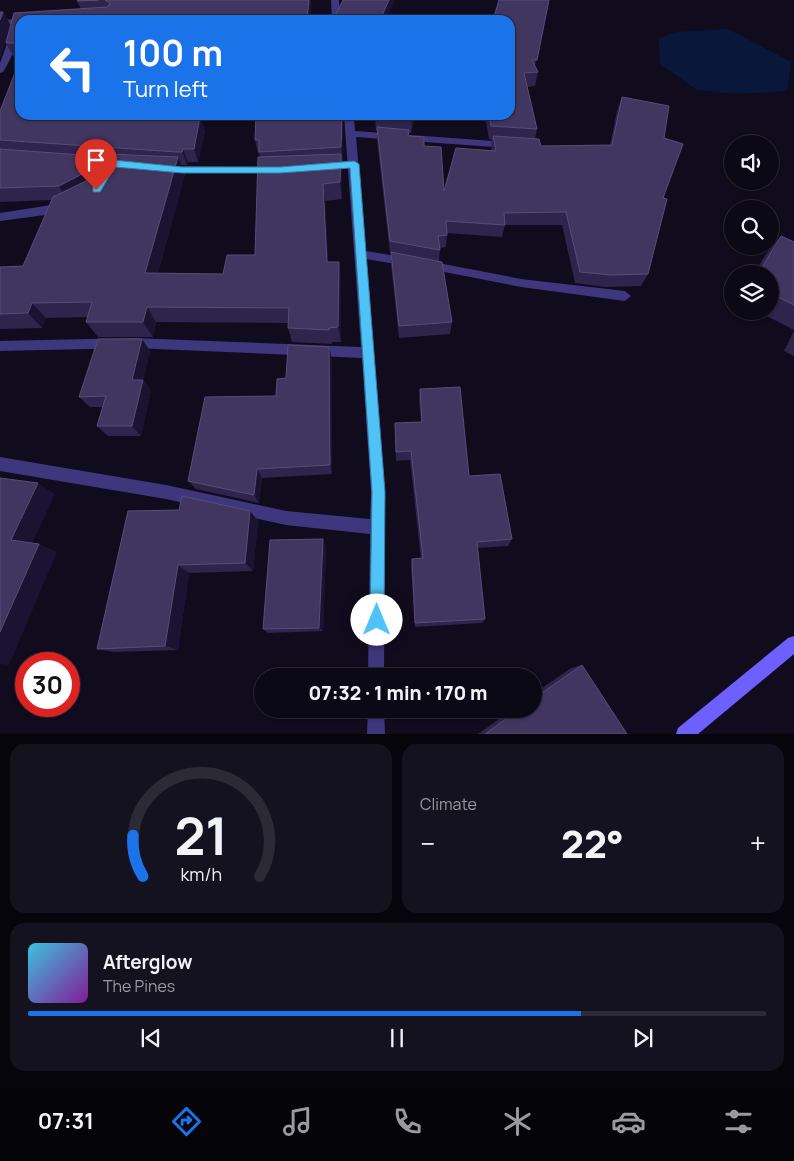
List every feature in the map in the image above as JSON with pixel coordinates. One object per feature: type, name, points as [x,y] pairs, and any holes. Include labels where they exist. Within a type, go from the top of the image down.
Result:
[{"type":"street","points":[[335,0],[336,15]]},
{"type":"street","points":[[0,22],[15,21]]},
{"type":"street","points":[[0,70],[8,56],[15,34]]},
{"type":"street","points":[[349,120],[349,165],[360,254],[369,353],[378,492],[376,668]]},
{"type":"street","points":[[350,134],[520,146]]},
{"type":"street","points":[[153,167],[182,170],[289,169]]},
{"type":"street","points":[[0,217],[60,209],[74,201]]},
{"type":"street","points":[[360,254],[520,283],[625,296]]},
{"type":"street","points":[[0,346],[133,342],[369,353]]},
{"type":"street","points":[[0,464],[166,492],[286,518],[378,527]]},
{"type":"street","points":[[686,733],[794,644]]},
{"type":"street","points":[[376,718],[376,734]]},
{"type":"water","points":[[728,29],[791,62],[787,91],[736,94],[697,90],[660,64],[659,38],[677,32]]},
{"type":"building","points":[[105,0],[309,0],[308,15],[15,15],[15,43],[6,43],[14,13],[108,7],[110,3]]},
{"type":"building","points":[[343,0],[389,0],[382,15],[336,15]]},
{"type":"building","points":[[499,0],[549,0],[537,60],[532,60],[538,72],[524,73],[537,129],[491,126],[490,120],[515,120],[515,15],[494,15]]},
{"type":"building","points":[[15,73],[15,120],[199,120],[194,149],[183,149],[182,152],[177,152],[0,140],[0,111]]},
{"type":"building","points":[[622,97],[669,106],[664,138],[683,144],[663,198],[667,199],[648,274],[611,275],[580,272],[566,212],[504,213],[505,225],[446,221],[447,235],[438,236],[440,250],[390,241],[377,127],[409,130],[408,136],[424,137],[424,146],[441,147],[444,191],[456,148],[496,151],[493,136],[539,139],[541,146],[612,145]]},
{"type":"building","points":[[256,120],[342,120],[341,147],[259,152],[259,140],[255,140]]},
{"type":"building","points":[[0,149],[95,156],[84,173],[59,186],[0,188]]},
{"type":"building","points":[[107,154],[178,157],[145,273],[223,274],[227,255],[255,255],[258,157],[341,154],[340,182],[323,184],[327,262],[339,262],[338,327],[329,328],[329,330],[288,328],[289,308],[147,307],[143,322],[86,322],[92,302],[32,303],[28,313],[0,314],[0,267],[23,266],[53,197],[92,178]]},
{"type":"building","points":[[781,236],[794,242],[794,305],[779,298],[779,265],[763,265],[770,255],[779,255],[779,239]]},
{"type":"building","points":[[391,252],[442,262],[452,322],[399,326]]},
{"type":"building","points":[[98,339],[142,339],[132,380],[143,380],[132,426],[97,426],[106,396],[79,397]]},
{"type":"building","points":[[288,345],[329,347],[330,465],[257,469],[254,495],[188,481],[205,397],[276,396],[277,379],[286,378]]},
{"type":"building","points":[[460,387],[469,476],[500,474],[512,539],[477,542],[485,619],[415,623],[412,559],[423,558],[411,451],[396,452],[395,423],[422,422],[420,389]]},
{"type":"building","points":[[0,478],[38,483],[11,540],[39,544],[0,632]]},
{"type":"building","points":[[182,496],[250,511],[245,563],[178,565],[165,646],[97,649],[128,511],[179,510]]},
{"type":"building","points":[[323,539],[319,628],[263,629],[270,540]]},
{"type":"building","points":[[582,665],[627,734],[485,734],[507,718],[542,718],[542,693]]},
{"type":"route","points":[[96,190],[113,164],[182,170],[280,170],[354,164],[378,492],[377,620]]}]
